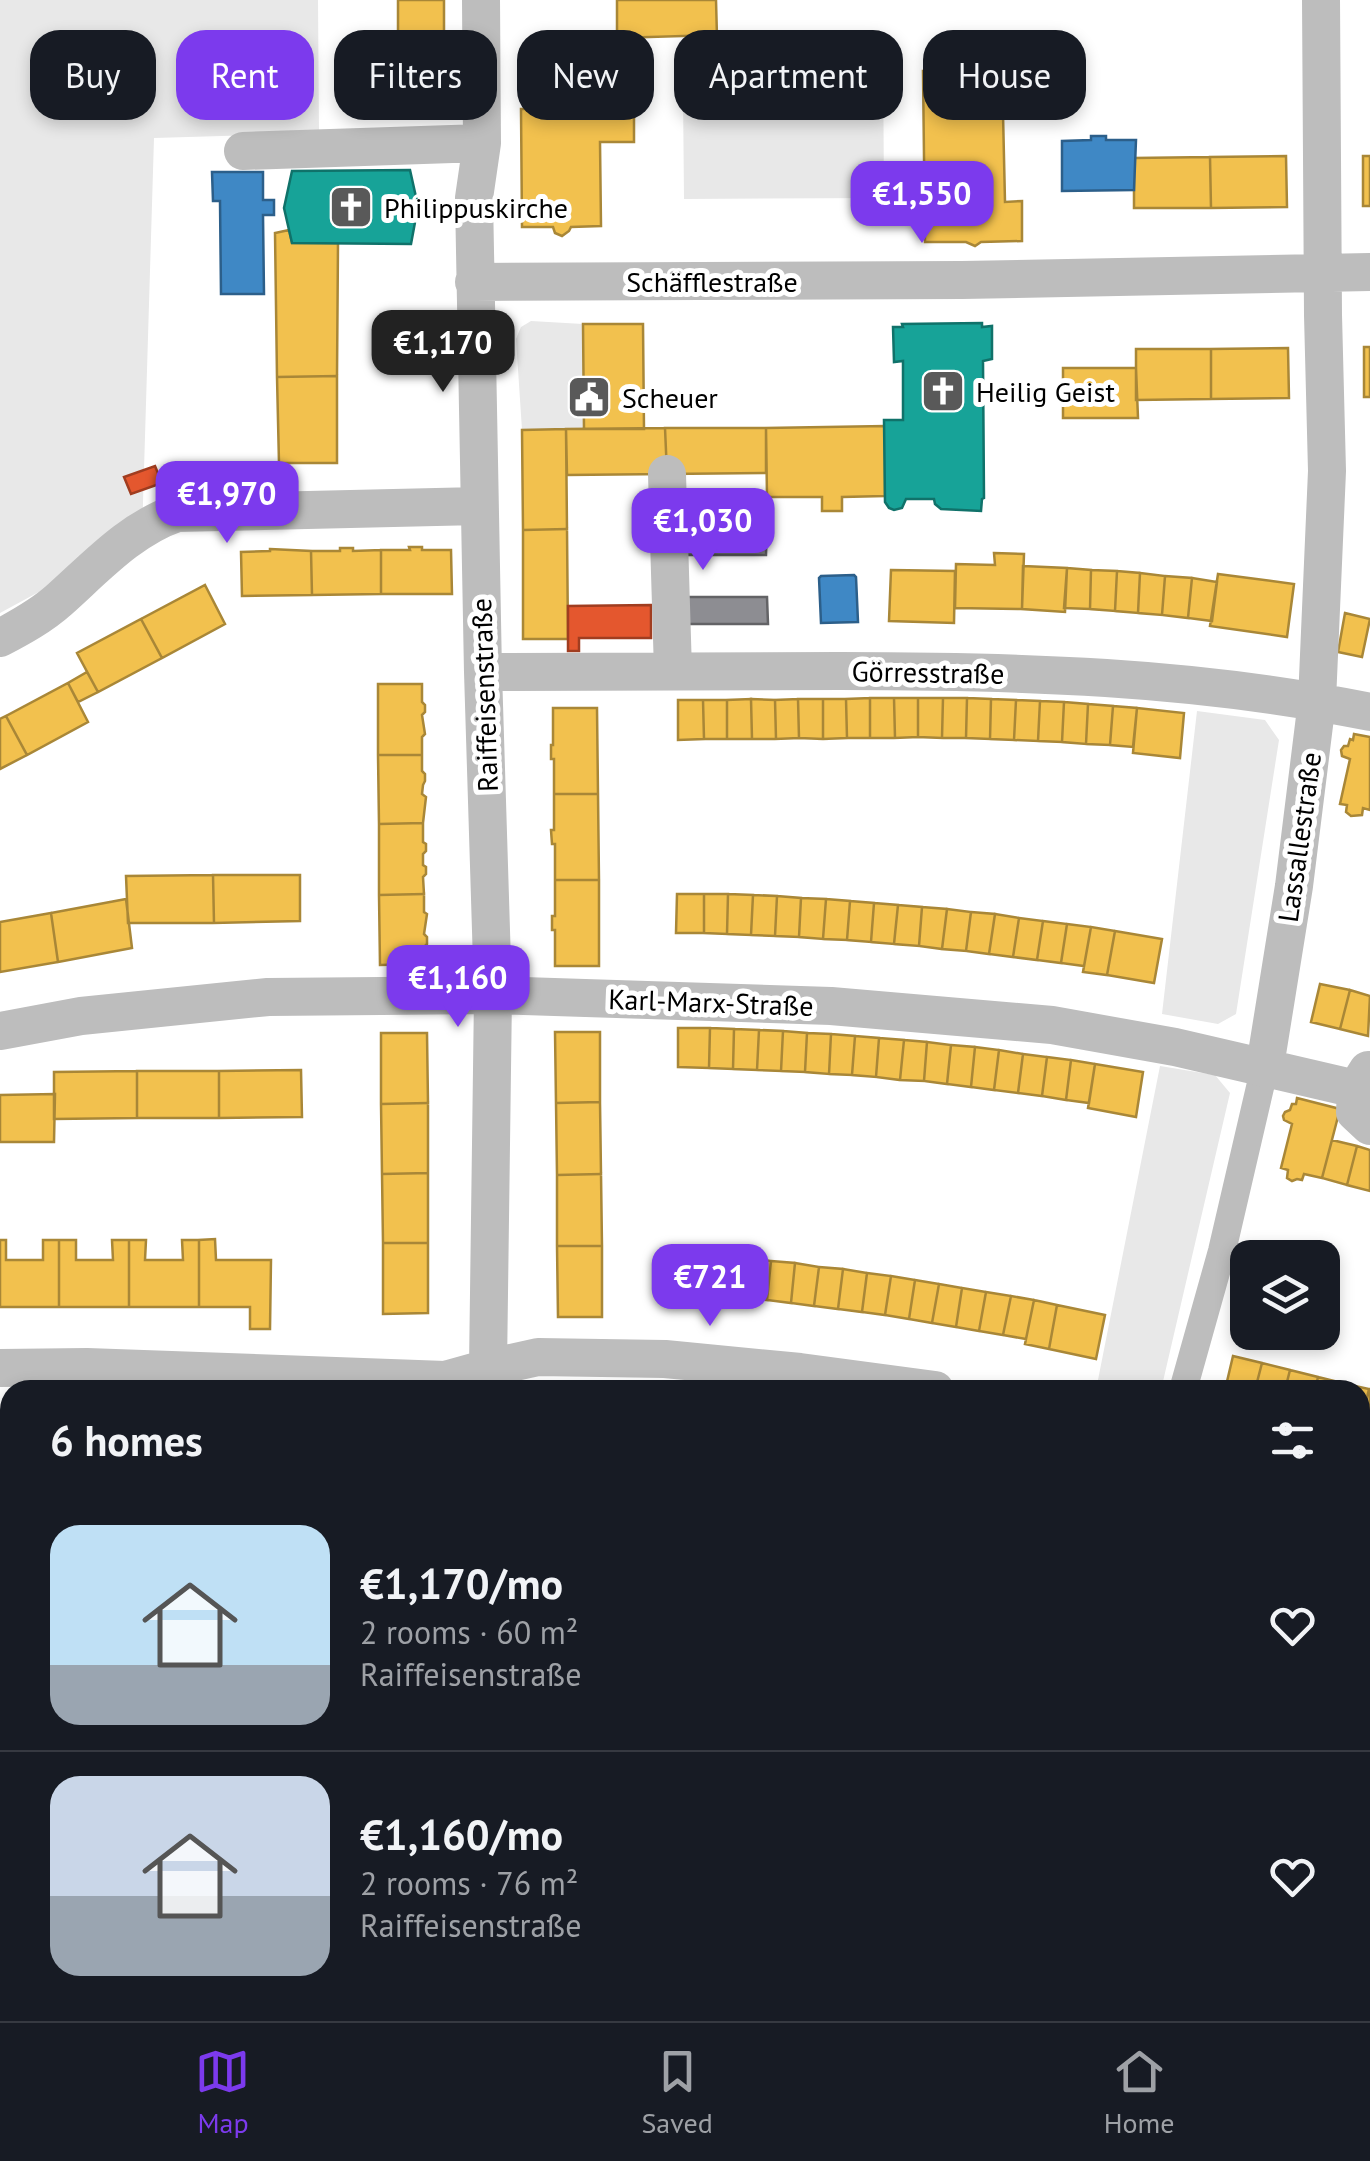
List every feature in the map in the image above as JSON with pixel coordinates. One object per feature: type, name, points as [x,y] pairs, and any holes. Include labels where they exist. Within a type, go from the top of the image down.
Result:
[{"type":"street","name":"Raiffeisenstraße","points":[[481,0],[482,143],[474,198],[474,282],[492,995],[487,1379]]},
{"type":"street","name":"Lassallestraße","points":[[1186,1380],[1222,1252],[1265,1066],[1294,886],[1317,701],[1327,471],[1322,0]]},
{"type":"street","points":[[244,151],[482,143]]},
{"type":"street","name":"Schäfflestraße","points":[[474,282],[942,280],[1370,272]]},
{"type":"street","points":[[667,474],[673,670]]},
{"type":"street","points":[[0,638],[56,602],[145,527],[177,513],[479,506]]},
{"type":"street","name":"Görresstraße","points":[[483,672],[967,671],[1097,676],[1317,701],[1370,712]]},
{"type":"street","name":"Karl-Marx-Straße","points":[[0,1031],[80,1016],[268,997],[492,995],[831,1006],[1052,1024],[1265,1066],[1363,1079],[1356,1112],[1370,1126]]},
{"type":"street","points":[[0,1368],[216,1370],[444,1380],[487,1379],[538,1357],[665,1359],[860,1380]]},
{"type":"shaded area","points":[[0,0],[318,0],[319,133],[154,138],[142,536],[0,613]]},
{"type":"shaded area","points":[[683,120],[883,120],[884,198],[684,199]]},
{"type":"shaded area","points":[[531,321],[583,324],[584,429],[522,430],[516,339],[521,327]]},
{"type":"shaded area","points":[[1197,711],[1265,720],[1279,740],[1236,1014],[1218,1024],[1162,1014]]},
{"type":"shaded area","points":[[1160,1066],[1215,1075],[1230,1093],[1163,1380],[1098,1380]]},
{"type":"building: Homes","points":[[398,0],[444,0],[444,30],[398,30]]},
{"type":"building: Homes","points":[[617,0],[716,0],[717,30],[674,30],[674,36],[654,37],[654,30],[617,30]]},
{"type":"building: Homes","points":[[521,120],[634,120],[634,142],[600,142],[601,226],[571,227],[562,236],[553,227],[522,227]]},
{"type":"building: Homes","points":[[924,120],[1003,120],[1005,202],[1022,201],[1022,241],[981,242],[975,246],[966,242],[925,242]]},
{"type":"building: Homes","points":[[1286,156],[1287,207],[1211,208],[1210,157]]},
{"type":"building: Homes","points":[[1363,156],[1370,156],[1370,206],[1363,206]]},
{"type":"building: Homes","points":[[1210,157],[1211,208],[1134,208],[1134,158]]},
{"type":"building: Homes","points":[[289,230],[292,243],[338,243],[337,376],[277,377],[275,233]]},
{"type":"building: Homes","points":[[583,324],[643,324],[644,429],[584,429]]},
{"type":"building: Homes","points":[[1364,347],[1370,347],[1370,397],[1364,397]]},
{"type":"building: Homes","points":[[1288,348],[1289,398],[1211,399],[1211,349]]},
{"type":"building: Homes","points":[[1136,349],[1211,349],[1211,399],[1136,400]]},
{"type":"building: Homes","points":[[1063,368],[1136,368],[1138,418],[1063,418]]},
{"type":"building: Homes","points":[[337,376],[337,463],[279,463],[277,377]]},
{"type":"building: Homes","points":[[885,426],[885,496],[842,497],[842,511],[822,511],[822,497],[767,497],[766,428]]},
{"type":"building: Homes","points":[[665,428],[766,428],[766,473],[667,474]]},
{"type":"building: Homes","points":[[665,428],[667,474],[567,475],[566,429]]},
{"type":"building: Homes","points":[[566,429],[567,529],[523,530],[522,430]]},
{"type":"building: Homes","points":[[567,529],[568,639],[523,639],[523,530]]},
{"type":"building: Homes","points":[[409,547],[451,550],[452,594],[381,594],[381,550],[410,550]]},
{"type":"building: Homes","points":[[381,550],[381,594],[312,595],[311,551]]},
{"type":"building: Homes","points":[[311,551],[312,595],[242,596],[241,552]]},
{"type":"building: Homes","points":[[994,553],[1024,554],[1022,609],[955,608],[956,564],[995,565]]},
{"type":"building: Homes","points":[[1023,566],[1067,568],[1065,612],[1022,609]]},
{"type":"building: Homes","points":[[1067,568],[1091,570],[1090,609],[1064,608]]},
{"type":"building: Homes","points":[[891,570],[955,571],[954,623],[889,621]]},
{"type":"building: Homes","points":[[1091,570],[1117,571],[1115,611],[1090,609]]},
{"type":"building: Homes","points":[[1117,571],[1140,573],[1138,613],[1115,611]]},
{"type":"building: Homes","points":[[1140,573],[1165,576],[1162,615],[1138,613]]},
{"type":"building: Homes","points":[[1218,574],[1294,584],[1287,637],[1210,626]]},
{"type":"building: Homes","points":[[1165,576],[1192,578],[1188,618],[1162,615]]},
{"type":"building: Homes","points":[[1192,578],[1217,582],[1212,621],[1188,618]]},
{"type":"building: Homes","points":[[205,585],[225,624],[162,658],[141,619]]},
{"type":"building: Homes","points":[[1345,613],[1370,619],[1362,657],[1338,652]]},
{"type":"building: Homes","points":[[141,619],[162,658],[98,692],[77,653]]},
{"type":"building: Homes","points":[[87,672],[98,692],[78,702],[68,683]]},
{"type":"building: Homes","points":[[68,683],[88,722],[27,755],[6,716]]},
{"type":"building: Homes","points":[[378,684],[422,684],[422,755],[378,755]]},
{"type":"building: Homes","points":[[870,698],[894,698],[895,738],[870,738]]},
{"type":"building: Homes","points":[[870,698],[870,738],[847,738],[846,699]]},
{"type":"building: Homes","points":[[894,698],[918,698],[918,737],[895,738]]},
{"type":"building: Homes","points":[[918,698],[943,698],[942,738],[918,737]]},
{"type":"building: Homes","points":[[943,698],[967,698],[966,738],[942,738]]},
{"type":"building: Homes","points":[[967,698],[991,699],[990,739],[966,738]]},
{"type":"building: Homes","points":[[751,699],[775,700],[776,739],[752,739]]},
{"type":"building: Homes","points":[[751,699],[752,739],[727,739],[727,700]]},
{"type":"building: Homes","points":[[798,699],[823,699],[823,739],[799,738]]},
{"type":"building: Homes","points":[[798,699],[799,738],[776,739],[775,700]]},
{"type":"building: Homes","points":[[823,699],[846,699],[847,738],[823,739]]},
{"type":"building: Homes","points":[[991,699],[1016,700],[1014,740],[990,739]]},
{"type":"building: Homes","points":[[678,700],[703,700],[704,739],[678,740]]},
{"type":"building: Homes","points":[[703,700],[727,700],[727,739],[704,739]]},
{"type":"building: Homes","points":[[1016,700],[1040,701],[1038,741],[1014,740]]},
{"type":"building: Homes","points":[[1040,701],[1064,702],[1062,742],[1038,741]]},
{"type":"building: Homes","points":[[1064,702],[1088,704],[1086,744],[1062,742]]},
{"type":"building: Homes","points":[[1088,704],[1113,706],[1110,745],[1086,744]]},
{"type":"building: Homes","points":[[1113,706],[1137,708],[1133,747],[1110,745]]},
{"type":"building: Homes","points":[[553,708],[597,708],[598,794],[554,794]]},
{"type":"building: Homes","points":[[1137,708],[1184,713],[1180,758],[1133,753]]},
{"type":"building: Homes","points":[[6,716],[27,755],[0,769],[0,719]]},
{"type":"building: Homes","points":[[1354,734],[1370,737],[1370,810],[1363,808],[1362,815],[1351,816],[1346,812],[1347,805],[1340,804],[1350,759],[1342,756],[1341,750],[1353,740]]},
{"type":"building: Homes","points":[[378,755],[422,755],[422,794],[426,797],[423,823],[379,824]]},
{"type":"building: Homes","points":[[554,794],[598,794],[599,880],[555,880],[551,830]]},
{"type":"building: Homes","points":[[423,823],[424,894],[379,895],[379,824]]},
{"type":"building: Homes","points":[[213,875],[300,875],[300,921],[214,923]]},
{"type":"building: Homes","points":[[213,875],[214,923],[128,923],[126,876]]},
{"type":"building: Homes","points":[[555,880],[599,880],[599,966],[555,966]]},
{"type":"building: Homes","points":[[424,894],[424,964],[380,965],[379,895]]},
{"type":"building: Homes","points":[[677,894],[704,894],[704,933],[676,933]]},
{"type":"building: Homes","points":[[704,894],[728,894],[727,934],[704,933]]},
{"type":"building: Homes","points":[[728,894],[753,895],[751,935],[727,934]]},
{"type":"building: Homes","points":[[753,895],[777,896],[775,936],[751,935]]},
{"type":"building: Homes","points":[[777,896],[801,898],[799,937],[775,936]]},
{"type":"building: Homes","points":[[801,898],[826,899],[823,939],[799,937]]},
{"type":"building: Homes","points":[[126,899],[132,948],[58,962],[51,913]]},
{"type":"building: Homes","points":[[826,899],[850,901],[847,940],[823,939]]},
{"type":"building: Homes","points":[[850,901],[874,903],[871,942],[847,940]]},
{"type":"building: Homes","points":[[874,903],[898,905],[894,944],[871,942]]},
{"type":"building: Homes","points":[[898,905],[922,907],[919,946],[894,944]]},
{"type":"building: Homes","points":[[922,907],[947,909],[942,949],[919,946]]},
{"type":"building: Homes","points":[[947,909],[971,912],[966,951],[942,949]]},
{"type":"building: Homes","points":[[971,912],[995,914],[989,954],[966,951]]},
{"type":"building: Homes","points":[[51,913],[58,962],[0,972],[0,922]]},
{"type":"building: Homes","points":[[995,914],[1019,918],[1013,957],[989,954]]},
{"type":"building: Homes","points":[[1019,918],[1043,921],[1037,960],[1013,957]]},
{"type":"building: Homes","points":[[1043,921],[1067,924],[1061,963],[1037,960]]},
{"type":"building: Homes","points":[[1067,924],[1091,927],[1084,966],[1061,963]]},
{"type":"building: Homes","points":[[1091,927],[1115,931],[1107,975],[1083,972]]},
{"type":"building: Homes","points":[[1115,931],[1162,939],[1154,983],[1107,975]]},
{"type":"building: Homes","points":[[1320,984],[1350,990],[1340,1029],[1311,1022]]},
{"type":"building: Homes","points":[[1350,990],[1370,996],[1368,1036],[1340,1029]]},
{"type":"building: Homes","points":[[678,1028],[710,1028],[709,1068],[678,1067]]},
{"type":"building: Homes","points":[[710,1028],[734,1029],[733,1069],[709,1068]]},
{"type":"building: Homes","points":[[734,1029],[759,1030],[757,1070],[733,1069]]},
{"type":"building: Homes","points":[[759,1030],[783,1031],[781,1071],[757,1070]]},
{"type":"building: Homes","points":[[783,1031],[807,1033],[805,1072],[781,1071]]},
{"type":"building: Homes","points":[[555,1032],[600,1032],[600,1102],[556,1103]]},
{"type":"building: Homes","points":[[381,1033],[427,1033],[428,1103],[381,1104]]},
{"type":"building: Homes","points":[[807,1033],[831,1034],[829,1074],[805,1072]]},
{"type":"building: Homes","points":[[831,1034],[855,1036],[852,1075],[829,1074]]},
{"type":"building: Homes","points":[[855,1036],[879,1038],[876,1077],[852,1075]]},
{"type":"building: Homes","points":[[879,1038],[904,1040],[900,1080],[876,1077]]},
{"type":"building: Homes","points":[[904,1040],[927,1042],[924,1081],[900,1080]]},
{"type":"building: Homes","points":[[927,1042],[951,1045],[947,1084],[924,1081]]},
{"type":"building: Homes","points":[[951,1045],[975,1047],[971,1087],[947,1084]]},
{"type":"building: Homes","points":[[975,1047],[999,1050],[994,1090],[971,1087]]},
{"type":"building: Homes","points":[[999,1050],[1023,1054],[1018,1093],[994,1090]]},
{"type":"building: Homes","points":[[1023,1054],[1047,1057],[1042,1096],[1018,1093]]},
{"type":"building: Homes","points":[[1047,1057],[1071,1060],[1066,1100],[1042,1096]]},
{"type":"building: Homes","points":[[1071,1060],[1095,1064],[1089,1103],[1066,1100]]},
{"type":"building: Homes","points":[[1095,1064],[1143,1072],[1136,1117],[1088,1108]]},
{"type":"building: Homes","points":[[301,1070],[302,1117],[219,1118],[219,1071]]},
{"type":"building: Homes","points":[[137,1071],[219,1071],[219,1118],[137,1118]]},
{"type":"building: Homes","points":[[137,1071],[137,1118],[54,1119],[54,1072]]},
{"type":"building: Homes","points":[[55,1094],[54,1142],[0,1142],[0,1095]]},
{"type":"building: Homes","points":[[1297,1098],[1340,1109],[1322,1178],[1304,1174],[1302,1180],[1292,1181],[1287,1178],[1288,1170],[1281,1168],[1292,1124],[1283,1116]]},
{"type":"building: Homes","points":[[600,1102],[601,1174],[557,1175],[556,1103]]},
{"type":"building: Homes","points":[[428,1103],[428,1173],[382,1174],[381,1104]]},
{"type":"building: Homes","points":[[1332,1140],[1357,1146],[1347,1185],[1322,1178]]},
{"type":"building: Homes","points":[[1357,1146],[1370,1150],[1370,1191],[1347,1185]]},
{"type":"building: Homes","points":[[428,1173],[428,1243],[383,1243],[382,1174]]},
{"type":"building: Homes","points":[[601,1174],[602,1246],[557,1246],[557,1175]]},
{"type":"building: Homes","points":[[215,1239],[216,1260],[271,1260],[270,1329],[250,1329],[250,1307],[199,1307],[199,1240]]},
{"type":"building: Homes","points":[[0,1240],[6,1240],[6,1260],[43,1260],[43,1240],[59,1240],[59,1307],[0,1307]]},
{"type":"building: Homes","points":[[59,1240],[76,1240],[76,1260],[113,1260],[112,1240],[129,1240],[129,1307],[59,1307]]},
{"type":"building: Homes","points":[[129,1240],[146,1240],[145,1260],[183,1260],[182,1240],[199,1240],[199,1307],[129,1307]]},
{"type":"building: Homes","points":[[383,1243],[428,1243],[428,1313],[383,1314]]},
{"type":"building: Homes","points":[[557,1246],[602,1246],[602,1317],[558,1317]]},
{"type":"building: Homes","points":[[677,1252],[723,1256],[719,1295],[673,1291]]},
{"type":"building: Homes","points":[[723,1256],[747,1258],[743,1297],[719,1295]]},
{"type":"building: Homes","points":[[747,1258],[771,1261],[767,1300],[743,1297]]},
{"type":"building: Homes","points":[[771,1261],[795,1263],[791,1303],[767,1300]]},
{"type":"building: Homes","points":[[795,1263],[819,1267],[814,1306],[791,1303]]},
{"type":"building: Homes","points":[[819,1267],[843,1269],[838,1309],[814,1306]]},
{"type":"building: Homes","points":[[843,1269],[867,1273],[862,1312],[838,1309]]},
{"type":"building: Homes","points":[[867,1273],[891,1276],[885,1315],[862,1312]]},
{"type":"building: Homes","points":[[891,1276],[915,1280],[909,1319],[885,1315]]},
{"type":"building: Homes","points":[[915,1280],[939,1284],[932,1323],[909,1319]]},
{"type":"building: Homes","points":[[939,1284],[962,1288],[956,1327],[932,1323]]},
{"type":"building: Homes","points":[[962,1288],[986,1292],[979,1331],[956,1327]]},
{"type":"building: Homes","points":[[986,1292],[1011,1296],[1003,1335],[979,1331]]},
{"type":"building: Homes","points":[[1011,1296],[1034,1300],[1026,1339],[1003,1335]]},
{"type":"building: Homes","points":[[1034,1300],[1057,1305],[1049,1349],[1025,1344]]},
{"type":"building: Homes","points":[[1057,1305],[1105,1315],[1096,1359],[1049,1349]]},
{"type":"building: Homes","points":[[1233,1356],[1262,1363],[1258,1380],[1227,1380]]},
{"type":"building: Homes","points":[[1262,1363],[1290,1370],[1288,1380],[1258,1380]]},
{"type":"building: Homes","points":[[1290,1370],[1318,1377],[1317,1380],[1288,1380]]},
{"type":"building: Shops","points":[[155,466],[162,483],[131,494],[124,477]]},
{"type":"building: Shops","points":[[651,605],[651,638],[579,638],[579,651],[568,651],[568,606]]},
{"type":"building: Schools","points":[[1091,136],[1136,140],[1134,190],[1062,191],[1062,141],[1091,140]]},
{"type":"building: Schools","points":[[212,172],[263,172],[263,200],[274,200],[274,215],[263,215],[264,294],[221,294],[220,201],[213,201]]},
{"type":"building: Schools","points":[[854,575],[858,622],[821,623],[819,578]]},
{"type":"building: Public","name":"Philippuskirche","points":[[410,170],[418,206],[411,244],[292,243],[284,208],[292,171]]},
{"type":"building: Public","name":"Heilig Geist","points":[[982,323],[982,327],[992,326],[992,359],[983,361],[981,511],[941,509],[934,499],[906,499],[902,508],[889,508],[885,502],[884,420],[903,420],[903,361],[894,362],[893,327]]},
{"type":"building: Industry","points":[[687,525],[767,525],[766,555],[686,555]]},
{"type":"building: Industry","points":[[687,597],[767,597],[768,624],[688,624]]},
{"type":"place","name":"Philippuskirche","points":[[351,207]]},
{"type":"place","name":"Heilig Geist","points":[[943,391]]},
{"type":"place","name":"Scheuer","points":[[589,397]]}]
